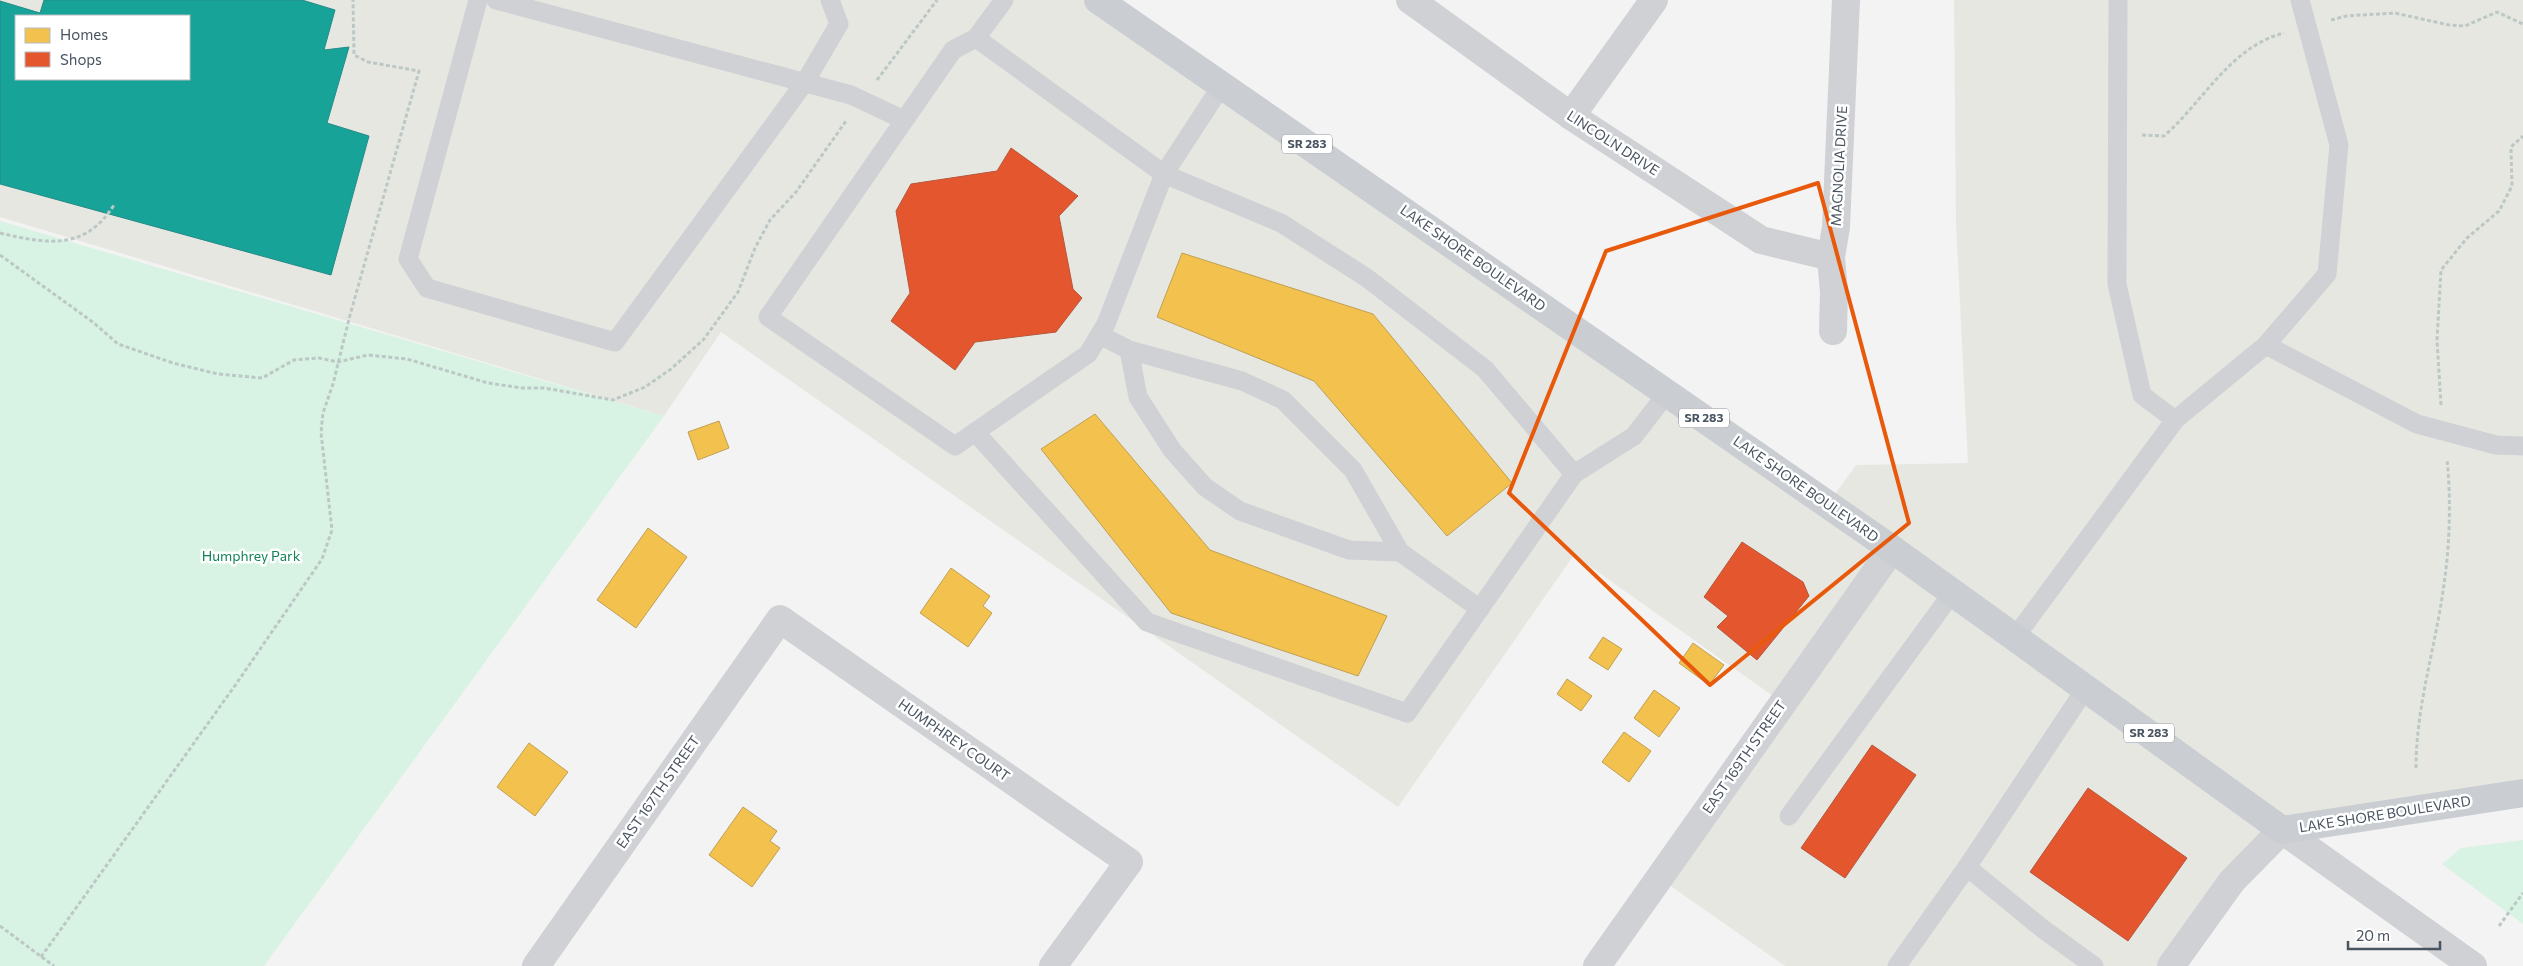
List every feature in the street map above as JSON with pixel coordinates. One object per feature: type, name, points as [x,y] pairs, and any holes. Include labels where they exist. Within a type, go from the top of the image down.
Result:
[{"type":"main road","name":"LAKE SHORE BOULEVARD","points":[[1098,0],[1892,549],[2016,636],[2282,830],[2523,793]]},
{"type":"street","name":"LINCOLN DRIVE","points":[[1410,0],[1572,116],[1761,240],[1831,257]]},
{"type":"street","points":[[1572,116],[1654,0]]},
{"type":"street","name":"MAGNOLIA DRIVE","points":[[1833,331],[1834,292],[1831,257],[1836,227],[1846,0]]},
{"type":"street","name":"EAST 169TH STREET","points":[[1597,966],[1892,549]]},
{"type":"street","name":"HUMPHREY COURT","points":[[780,619],[1129,862],[1053,966]]},
{"type":"street","name":"EAST 167TH STREET","points":[[536,966],[780,619]]},
{"type":"street","points":[[2171,966],[2232,881],[2282,830],[2472,966]]},
{"type":"lane","points":[[478,0],[408,259],[427,288],[615,342],[805,82],[839,24],[830,0]]},
{"type":"lane","points":[[496,0],[851,94],[904,120]]},
{"type":"lane","points":[[1004,0],[976,38],[953,50],[768,317],[955,446],[1088,354],[1106,324],[1164,174],[1222,86]]},
{"type":"lane","points":[[2118,0],[2117,284],[2142,394],[2175,420]]},
{"type":"lane","points":[[2016,636],[2175,420],[2266,345],[2327,274],[2339,145],[2300,0]]},
{"type":"lane","points":[[976,38],[1164,174],[1281,224],[1368,278],[1485,369],[1574,474]]},
{"type":"lane","points":[[1100,335],[1129,350],[1242,381],[1283,400],[1353,470],[1400,552],[1480,609]]},
{"type":"lane","points":[[2266,345],[2417,424],[2496,445],[2523,446]]},
{"type":"lane","points":[[1129,350],[1138,398],[1172,450],[1205,487],[1240,511],[1349,550],[1400,552]]},
{"type":"lane","points":[[975,432],[1147,622],[1407,713],[1574,474],[1634,436],[1666,393]]},
{"type":"lane","points":[[1789,816],[1953,592]]},
{"type":"lane","points":[[1897,966],[1967,867],[2086,688]]},
{"type":"lane","points":[[1967,867],[2043,929],[2094,966]]},
{"type":"path","points":[[42,957],[234,687],[322,559],[332,530],[321,433],[323,413],[419,71],[368,62],[354,55],[353,0]]},
{"type":"path","points":[[0,255],[94,323],[118,344],[218,374],[262,378],[294,360],[319,358],[338,362],[368,354],[407,359],[488,383],[522,388],[544,388],[613,400],[645,387],[671,369],[704,339],[738,292],[755,248],[770,220],[796,192],[810,168],[937,0]]},
{"type":"path","points":[[0,233],[27,239],[61,241],[87,234],[104,222],[114,205]]},
{"type":"path","points":[[2499,926],[2523,893]]},
{"type":"path","points":[[0,926],[54,966]]},
{"type":"highlighted area","points":[[1818,183],[1909,523],[1710,685],[1509,493],[1606,251]]},
{"type":"shaded area","points":[[0,0],[1098,0],[1828,504],[1856,465],[1968,463],[1956,223],[1954,0],[2523,0],[2523,793],[2282,830],[2171,966],[1785,966],[1659,878],[1783,703],[1574,555],[1398,807],[721,332],[664,416],[0,217]]},
{"type":"green space","name":"Humphrey Park","points":[[0,221],[664,416],[264,966],[0,966]]},
{"type":"green space","points":[[2523,840],[2523,924],[2442,864],[2461,848]]},
{"type":"building: Homes","points":[[1182,253],[1373,314],[1512,483],[1447,536],[1314,381],[1157,317]]},
{"type":"building: Homes","points":[[1095,414],[1210,550],[1387,616],[1358,676],[1171,613],[1041,449]]},
{"type":"building: Homes","points":[[719,421],[729,448],[698,460],[688,432]]},
{"type":"building: Homes","points":[[648,528],[687,557],[636,628],[597,600]]},
{"type":"building: Homes","points":[[951,568],[990,596],[983,606],[992,613],[968,647],[920,613]]},
{"type":"building: Homes","points":[[1603,637],[1622,649],[1608,670],[1589,658]]},
{"type":"building: Homes","points":[[1693,643],[1724,665],[1709,685],[1679,663]]},
{"type":"building: Homes","points":[[1567,679],[1592,696],[1581,711],[1557,694]]},
{"type":"building: Homes","points":[[1654,690],[1680,708],[1659,737],[1634,718]]},
{"type":"building: Homes","points":[[1624,732],[1651,751],[1629,782],[1602,762]]},
{"type":"building: Homes","points":[[529,743],[568,772],[535,816],[497,787]]},
{"type":"building: Homes","points":[[743,807],[777,831],[770,841],[780,848],[752,887],[709,855]]},
{"type":"building: Shops","points":[[1011,148],[1078,196],[1059,216],[1073,289],[1082,298],[1056,332],[975,342],[955,370],[891,321],[910,293],[896,211],[911,184],[997,171]]},
{"type":"building: Shops","points":[[1742,542],[1803,582],[1809,596],[1757,660],[1717,627],[1728,616],[1704,597]]},
{"type":"building: Shops","points":[[1872,745],[1916,775],[1845,878],[1801,848]]},
{"type":"building: Shops","points":[[2088,788],[2187,858],[2128,941],[2030,872]]},
{"type":"building: Public","points":[[44,0],[302,0],[335,10],[324,50],[349,47],[327,123],[369,136],[331,275],[0,184],[0,1],[40,13]]}]
